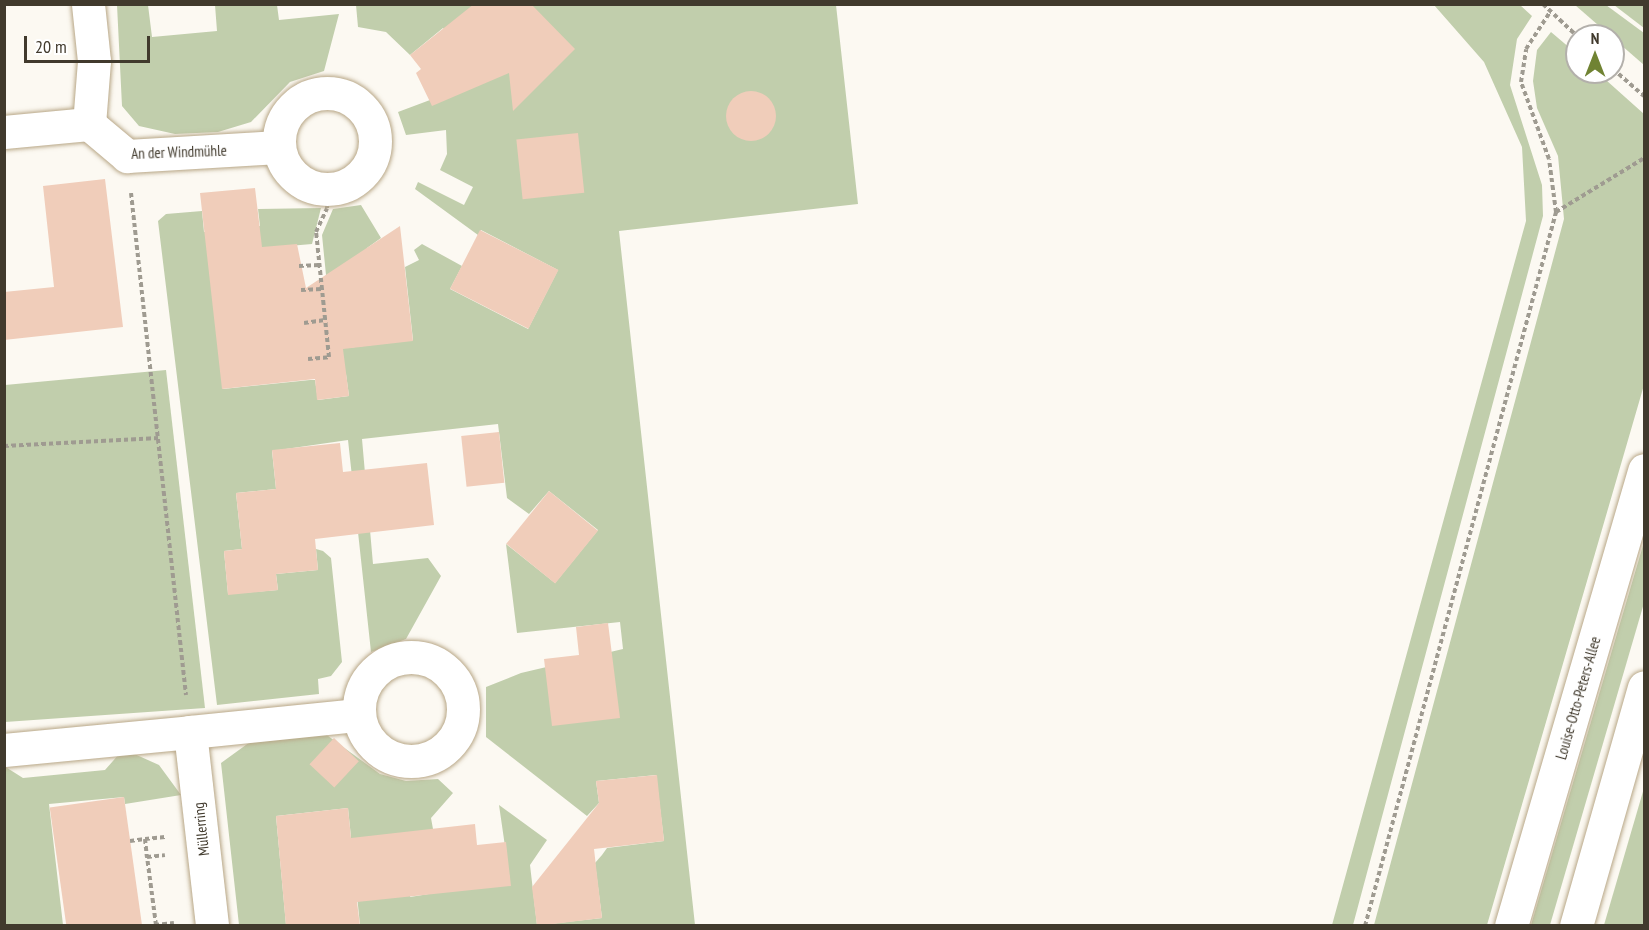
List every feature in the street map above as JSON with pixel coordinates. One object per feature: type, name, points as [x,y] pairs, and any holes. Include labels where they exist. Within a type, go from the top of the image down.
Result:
[{"type":"street","points":[[4,132],[89,124],[94,61],[88,4]]},
{"type":"street","points":[[327,92],[358,103],[374,131],[371,161],[350,183],[327,189],[293,175],[279,147],[286,116],[310,95],[327,92]]},
{"type":"street","name":"An der Windmühle","points":[[89,124],[127,156],[279,147]]},
{"type":"street","name":"Louise-Otto-Peters-Allee","points":[[1511,926],[1644,470]]},
{"type":"street","points":[[1576,926],[1644,688]]},
{"type":"street","points":[[4,750],[358,715]]},
{"type":"street","name":"Müllerring","points":[[190,732],[212,926]]},
{"type":"path","points":[[1543,4],[1565,25]]},
{"type":"path","points":[[1365,926],[1556,212],[1549,159],[1521,82],[1526,49],[1550,12]]},
{"type":"path","points":[[1625,79],[1644,96]]},
{"type":"path","points":[[127,156],[190,732]]},
{"type":"path","points":[[1556,212],[1644,158]]},
{"type":"path","points":[[308,359],[329,357],[316,232],[327,208],[327,189]]},
{"type":"path","points":[[299,266],[320,265]]},
{"type":"path","points":[[301,290],[322,289]]},
{"type":"path","points":[[304,323],[325,320]]},
{"type":"path","points":[[4,446],[159,438]]},
{"type":"path","points":[[130,841],[148,838],[147,857],[154,925],[161,924]]},
{"type":"path","points":[[147,857],[203,850]]},
{"type":"green space","points":[[117,5],[148,5],[152,37],[217,31],[215,5],[277,5],[279,20],[339,14],[324,71],[290,82],[251,122],[218,132],[175,134],[139,126],[122,106]]},
{"type":"green space","points":[[356,5],[836,5],[858,204],[619,231],[695,925],[540,925],[602,918],[595,863],[607,848],[664,841],[656,775],[596,781],[599,803],[587,816],[486,737],[486,687],[521,673],[623,649],[620,622],[517,633],[506,544],[555,583],[598,530],[549,491],[529,514],[507,498],[498,424],[362,439],[373,564],[428,558],[441,576],[406,639],[371,652],[348,440],[272,451],[276,489],[236,493],[242,549],[224,551],[228,594],[278,590],[276,574],[318,570],[316,549],[323,551],[331,558],[342,662],[331,676],[318,679],[319,694],[217,705],[158,221],[166,214],[202,211],[204,232],[260,226],[258,209],[321,208],[312,244],[208,253],[223,389],[315,380],[318,400],[349,396],[346,374],[336,375],[322,235],[333,209],[361,205],[381,238],[367,248],[381,270],[347,348],[413,340],[405,267],[419,260],[414,250],[422,244],[462,266],[450,289],[528,329],[558,270],[481,230],[478,235],[415,189],[418,182],[464,205],[473,187],[440,170],[447,154],[446,130],[406,135],[398,112],[430,100],[455,42],[443,28],[410,55],[386,32],[358,27]]},
{"type":"green space","points":[[1434,5],[1520,5],[1532,16],[1517,39],[1510,85],[1542,185],[1543,216],[1353,925],[1332,925],[1526,221],[1522,147],[1484,62]]},
{"type":"green space","points":[[1575,5],[1606,5],[1644,33],[1644,65],[1625,48],[1625,24],[1597,24]]},
{"type":"green space","points":[[1614,5],[1644,5],[1644,28]]},
{"type":"green space","points":[[1551,32],[1565,44],[1565,84],[1610,84],[1644,114],[1644,385],[1487,925],[1374,925],[1564,219],[1558,156],[1537,108],[1533,81],[1537,50]]},
{"type":"green space","points":[[166,370],[205,708],[5,722],[5,385]]},
{"type":"green space","points":[[1644,542],[1644,603],[1550,925],[1531,925]]},
{"type":"green space","points":[[324,733],[380,774],[406,781],[438,779],[453,793],[431,818],[433,829],[410,897],[510,881],[499,805],[547,840],[530,865],[537,925],[360,925],[348,808],[276,816],[286,925],[239,925],[221,763],[250,742]]},
{"type":"green space","points":[[130,752],[159,765],[181,795],[125,804],[124,797],[49,804],[63,925],[5,925],[4,766],[23,778],[105,770],[120,753]]},
{"type":"green space","points":[[1644,788],[1644,925],[1604,925]]},
{"type":"building","points":[[474,4],[531,4],[575,49],[513,111],[509,73],[432,106],[416,73],[421,69],[410,55]]},
{"type":"building","points":[[746,91],[756,91],[769,98],[776,111],[776,121],[769,134],[756,141],[746,141],[737,137],[730,130],[726,121],[726,111],[730,102],[737,95]]},
{"type":"building","points":[[578,133],[584,193],[523,199],[516,139]]},
{"type":"building","points":[[105,179],[123,327],[4,340],[4,292],[54,287],[43,186]]},
{"type":"building","points":[[255,188],[262,247],[297,244],[306,288],[400,226],[413,341],[343,349],[349,396],[317,400],[315,379],[222,389],[200,193]]},
{"type":"building","points":[[480,230],[558,270],[528,329],[450,289]]},
{"type":"building","points":[[499,432],[504,483],[467,487],[461,436]]},
{"type":"building","points":[[340,443],[343,472],[427,463],[434,525],[315,539],[318,570],[276,574],[278,590],[228,595],[224,551],[242,549],[236,493],[276,489],[272,450]]},
{"type":"building","points":[[549,491],[598,531],[555,583],[506,544]]},
{"type":"building","points":[[608,623],[620,718],[552,726],[544,659],[579,655],[576,627]]},
{"type":"building","points":[[334,738],[359,761],[334,788],[309,764]]},
{"type":"building","points":[[657,775],[664,841],[594,849],[602,918],[537,926],[532,887],[599,803],[596,781]]},
{"type":"building","points":[[124,797],[142,926],[66,926],[50,807]]},
{"type":"building","points":[[348,808],[351,838],[475,824],[477,845],[506,842],[511,886],[357,902],[360,926],[286,926],[276,816]]}]
